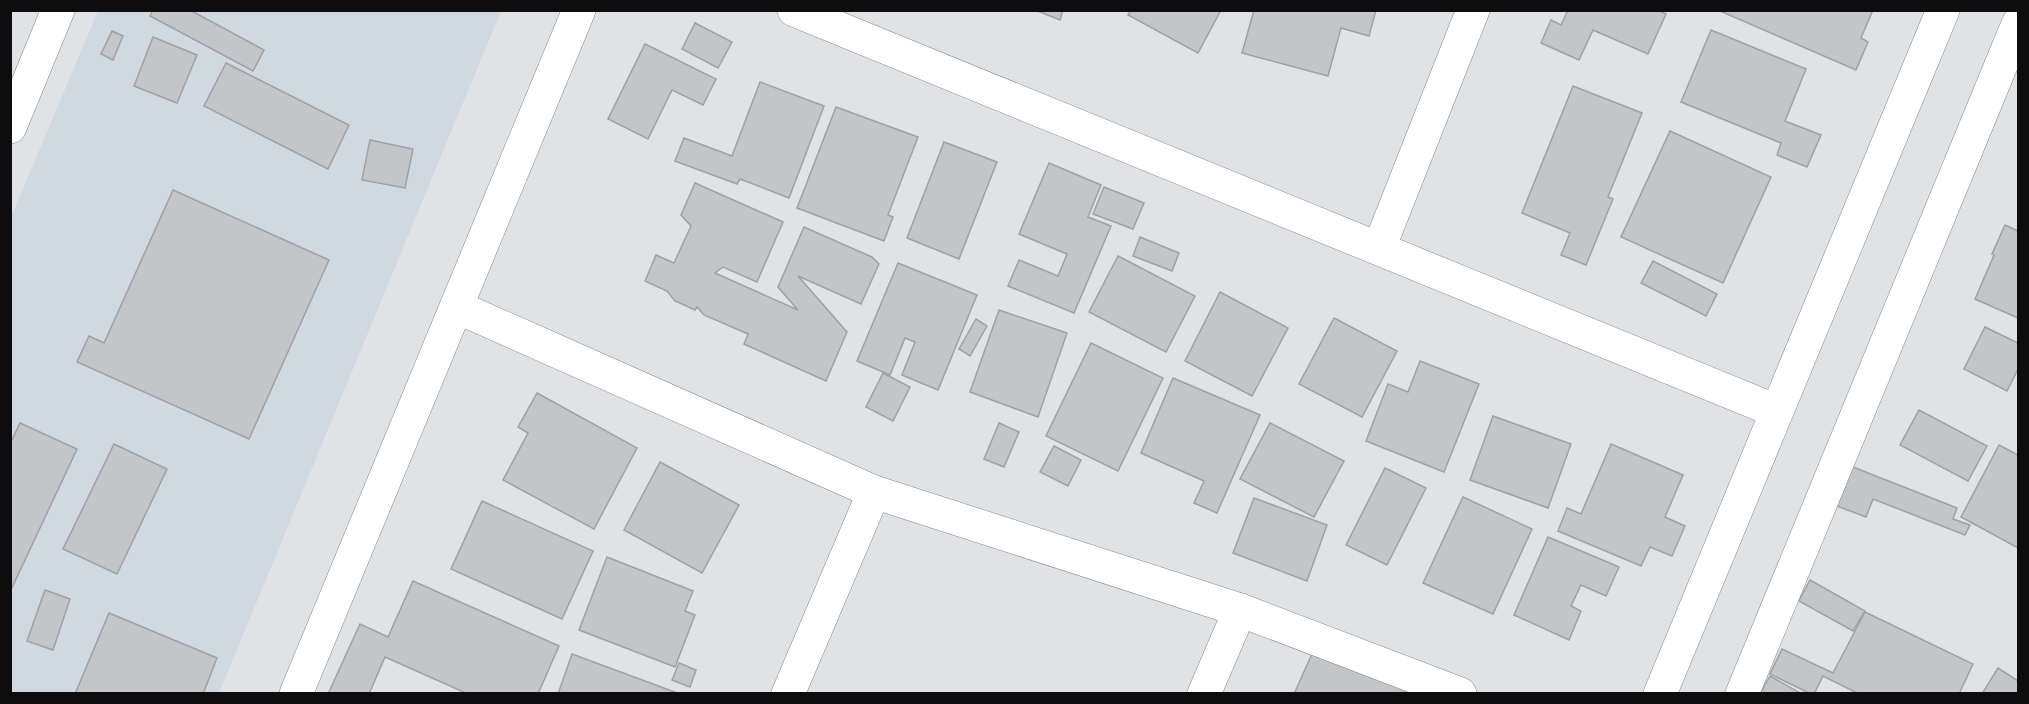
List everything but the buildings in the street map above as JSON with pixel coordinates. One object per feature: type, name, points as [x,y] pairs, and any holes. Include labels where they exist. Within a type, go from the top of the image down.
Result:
[{"type":"street","points":[[10,127],[58,10]]},
{"type":"street","points":[[296,693],[579,10]]},
{"type":"street","points":[[794,10],[1776,411]]},
{"type":"street","points":[[1379,248],[1473,10]]},
{"type":"street","points":[[1660,693],[1943,10]]},
{"type":"street","points":[[1742,693],[2019,24]]},
{"type":"street","points":[[457,307],[874,492],[1240,610],[1460,693]]},
{"type":"street","points":[[788,693],[874,492]]},
{"type":"street","points":[[1204,693],[1240,610]]},
{"type":"shaded area","points":[[98,11],[501,11],[219,693],[11,694],[11,217]]}]
